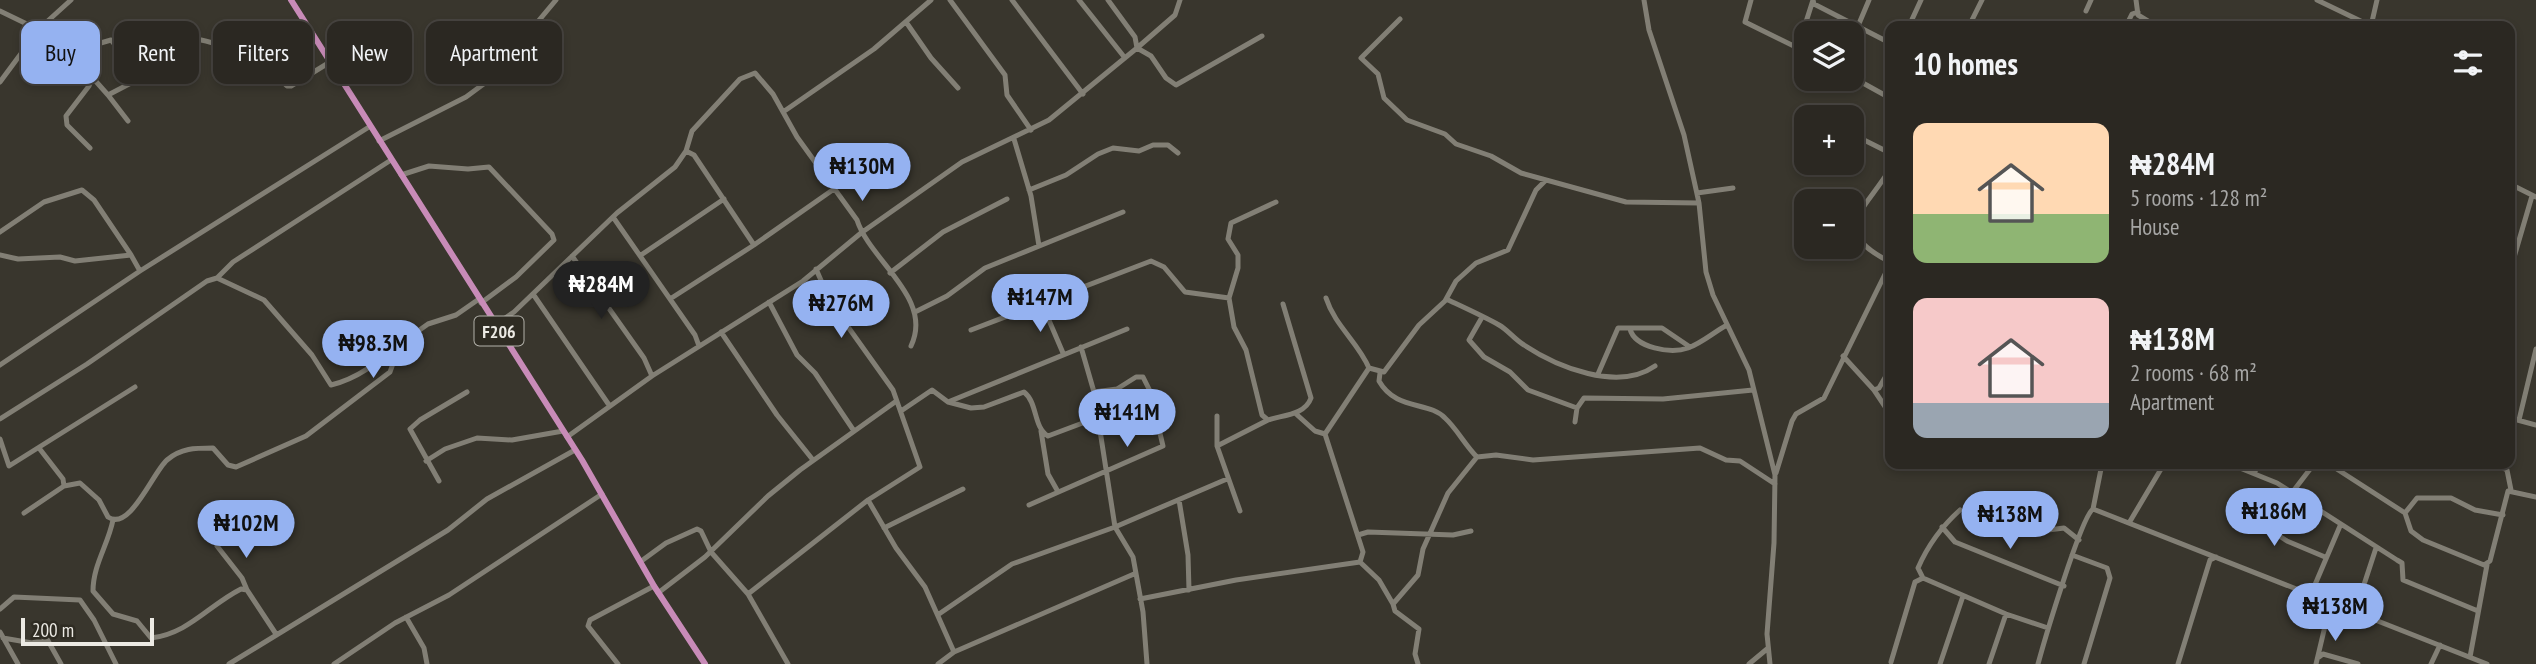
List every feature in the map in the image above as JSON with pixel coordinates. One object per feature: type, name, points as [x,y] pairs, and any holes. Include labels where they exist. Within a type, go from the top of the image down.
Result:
[{"type":"main road","name":"F206","points":[[291,0],[327,57]]},
{"type":"main road","name":"F206","points":[[343,84],[575,450],[656,590],[705,664]]},
{"type":"street","points":[[48,21],[71,0]]},
{"type":"street","points":[[379,141],[442,110],[489,80],[556,0]]},
{"type":"street","points":[[783,112],[932,0]]},
{"type":"street","points":[[950,0],[1005,75],[1007,95],[1031,130]]},
{"type":"street","points":[[1012,0],[1083,94]]},
{"type":"street","points":[[1079,0],[1125,58]]},
{"type":"street","points":[[1108,0],[1135,37],[1137,48],[1151,56],[1166,78],[1176,85],[1262,36]]},
{"type":"street","points":[[426,461],[445,449],[477,438],[512,440],[565,434],[769,302],[861,233],[981,151],[1031,130],[1083,94],[1175,15],[1180,0]]},
{"type":"street","points":[[1644,0],[1649,30],[1684,135],[1699,203],[1706,272],[1749,370],[1775,475],[1767,649],[1770,664]]},
{"type":"street","points":[[1751,0],[1744,16],[1745,22],[1794,45]]},
{"type":"street","points":[[1806,21],[1813,0]]},
{"type":"street","points":[[1813,0],[1814,4],[1848,21]]},
{"type":"street","points":[[1860,21],[1869,0]]},
{"type":"street","points":[[1912,21],[1922,0]]},
{"type":"street","points":[[1972,21],[1982,0]]},
{"type":"street","points":[[2085,11],[2091,0]]},
{"type":"street","points":[[2317,0],[2361,21]]},
{"type":"street","points":[[2372,21],[2377,0]]},
{"type":"street","points":[[2138,1],[2138,12],[2147,21]]},
{"type":"street","points":[[0,11],[24,21]]},
{"type":"street","points":[[2128,21],[2132,13],[2138,12]]},
{"type":"street","points":[[1400,19],[1361,58],[1378,74],[1384,98],[1407,120],[1445,134],[1456,145],[1491,156],[1521,173],[1545,181],[1642,204],[1699,203]]},
{"type":"street","points":[[906,22],[931,58],[958,88]]},
{"type":"street","points":[[1864,29],[1885,40]]},
{"type":"street","points":[[199,42],[218,43],[227,50],[241,43],[252,46],[264,64],[287,86],[327,64]]},
{"type":"street","points":[[0,82],[21,54]]},
{"type":"street","points":[[495,325],[533,294],[612,217],[675,167],[686,151],[692,131],[740,79],[750,72],[755,73],[783,112],[857,220],[861,233],[908,295],[915,312],[917,329],[911,346]]},
{"type":"street","points":[[90,84],[66,116],[67,125],[90,148]]},
{"type":"street","points":[[98,84],[128,121]]},
{"type":"street","points":[[107,95],[129,84]]},
{"type":"street","points":[[1864,84],[1885,95]]},
{"type":"street","points":[[0,365],[140,271],[369,127]]},
{"type":"street","points":[[1014,139],[1029,190],[1039,246]]},
{"type":"street","points":[[1864,140],[1885,150]]},
{"type":"street","points":[[1029,190],[1066,175],[1113,148],[1139,151],[1153,145],[1168,145],[1178,153]]},
{"type":"street","points":[[686,151],[694,155],[754,245]]},
{"type":"street","points":[[0,419],[87,364],[207,281],[217,278],[233,262],[391,160]]},
{"type":"street","points":[[217,278],[264,299],[312,355],[331,385],[344,382],[378,363],[428,324],[456,315],[480,301],[522,271],[554,240],[552,234],[489,167],[468,169],[429,166],[401,175]]},
{"type":"street","points":[[1885,176],[1855,220],[1854,232],[1861,244],[1885,260]]},
{"type":"street","points":[[1380,373],[1390,367],[1419,325],[1446,299],[1456,281],[1476,263],[1508,250],[1536,190],[1545,181]]},
{"type":"street","points":[[2515,187],[2534,197],[2515,256]]},
{"type":"street","points":[[1697,193],[1734,188]]},
{"type":"street","points":[[670,299],[834,189]]},
{"type":"street","points":[[0,232],[44,202],[68,192],[82,191],[94,200],[140,271]]},
{"type":"street","points":[[640,255],[724,199]]},
{"type":"street","points":[[890,273],[943,232],[1007,199]]},
{"type":"street","points":[[1268,420],[1262,415],[1247,350],[1236,331],[1229,298],[1238,268],[1238,255],[1228,239],[1231,223],[1276,201]]},
{"type":"street","points":[[915,312],[947,296],[985,268],[1123,212]]},
{"type":"street","points":[[612,217],[695,335],[699,346]]},
{"type":"street","points":[[0,255],[18,259],[63,257],[75,261],[131,255]]},
{"type":"street","points":[[572,256],[644,358],[652,376]]},
{"type":"street","points":[[971,331],[1151,261],[1164,267],[1185,292],[1229,298]]},
{"type":"street","points":[[748,594],[792,557],[825,537],[868,500],[920,467],[893,390],[831,303],[816,269]]},
{"type":"street","points":[[1775,475],[1791,421],[1796,414],[1824,398],[1885,273]]},
{"type":"street","points":[[533,294],[609,405]]},
{"type":"street","points":[[1326,298],[1334,320],[1357,343],[1369,368],[1380,373]]},
{"type":"street","points":[[1446,299],[1481,319],[1500,325],[1520,343],[1551,361],[1598,374],[1627,376],[1644,373],[1655,366]]},
{"type":"street","points":[[769,302],[797,355],[815,373],[854,431]]},
{"type":"street","points":[[1042,304],[1063,353]]},
{"type":"street","points":[[1217,446],[1268,420],[1309,405],[1311,398],[1283,304]]},
{"type":"street","points":[[1481,319],[1469,340],[1484,357],[1510,372],[1528,390],[1577,408]]},
{"type":"street","points":[[1630,329],[1632,336],[1640,344],[1690,347],[1727,325]]},
{"type":"street","points":[[1598,374],[1618,328],[1662,328],[1690,347]]},
{"type":"street","points":[[948,402],[1127,329]]},
{"type":"street","points":[[721,332],[777,415],[813,460]]},
{"type":"street","points":[[113,520],[127,515],[147,491],[157,470],[186,449],[213,448],[228,465],[236,467],[306,436],[390,372],[400,344]]},
{"type":"street","points":[[1081,347],[1094,392],[1115,527],[1133,557],[1147,664]]},
{"type":"street","points":[[2519,420],[2533,373],[2536,349]]},
{"type":"street","points":[[1843,356],[1885,406]]},
{"type":"street","points":[[1325,434],[1369,368]]},
{"type":"street","points":[[1380,373],[1379,381],[1390,393],[1446,418],[1459,439],[1476,457]]},
{"type":"street","points":[[1029,505],[1057,490],[1107,472],[1163,446],[1145,380],[1136,377],[1117,389],[1103,403],[1096,418],[1048,436],[1041,431]]},
{"type":"street","points":[[1874,390],[1879,388],[1885,378]]},
{"type":"street","points":[[0,439],[9,466],[135,387]]},
{"type":"street","points":[[1094,392],[1117,389]]},
{"type":"street","points":[[901,411],[932,390],[948,402],[971,408],[984,407],[1024,392],[1032,402],[1041,431],[1048,474],[1057,490]]},
{"type":"street","points":[[1575,422],[1577,408],[1584,398],[1653,400],[1753,390]]},
{"type":"street","points":[[439,481],[410,429],[420,420],[467,392]]},
{"type":"street","points":[[618,664],[593,636],[588,626],[590,620],[656,590],[711,552],[768,496],[895,401]]},
{"type":"street","points":[[1295,412],[1315,431],[1325,434]]},
{"type":"street","points":[[1217,416],[1217,446],[1240,511]]},
{"type":"street","points":[[2515,419],[2536,425]]},
{"type":"street","points":[[1325,434],[1363,552],[1360,562]]},
{"type":"street","points":[[39,448],[63,479],[64,486]]},
{"type":"street","points":[[1393,604],[1418,575],[1429,535],[1448,493],[1476,457],[1496,455],[1533,460],[1700,448],[1726,460],[1740,461],[1775,484]]},
{"type":"street","points":[[229,664],[448,530],[487,499],[575,450]]},
{"type":"street","points":[[2038,664],[2086,514],[2093,509],[2101,469]]},
{"type":"street","points":[[2129,523],[2161,469]]},
{"type":"street","points":[[2243,469],[2402,563],[2403,580],[2478,611]]},
{"type":"street","points":[[2254,473],[2256,469]]},
{"type":"street","points":[[2291,495],[2310,469]]},
{"type":"street","points":[[2337,469],[2405,513],[2412,531],[2423,540],[2487,565]]},
{"type":"street","points":[[2470,657],[2487,565],[2511,490],[2505,469]]},
{"type":"street","points":[[939,614],[1012,564],[1115,527],[1227,479]]},
{"type":"street","points":[[24,513],[64,486],[80,483],[86,485],[113,520]]},
{"type":"street","points":[[884,528],[963,489]]},
{"type":"street","points":[[2511,490],[2536,497]]},
{"type":"street","points":[[334,664],[406,617],[449,595],[602,494]]},
{"type":"street","points":[[2405,513],[2417,498],[2431,496],[2451,498],[2475,510],[2502,514]]},
{"type":"street","points":[[868,500],[925,587],[954,652]]},
{"type":"street","points":[[1179,500],[1188,555],[1189,590]]},
{"type":"street","points":[[2093,509],[2487,664]]},
{"type":"street","points":[[2238,509],[2287,541],[2325,557]]},
{"type":"street","points":[[1960,510],[1942,527],[1918,568],[1923,578],[2006,614],[2048,628]]},
{"type":"street","points":[[2008,513],[2048,530],[2064,528],[2079,540]]},
{"type":"street","points":[[113,520],[109,538],[93,573],[93,591],[113,614],[137,621],[151,638],[185,628],[234,593],[247,590]]},
{"type":"street","points":[[2311,594],[2340,526]]},
{"type":"street","points":[[1942,527],[1955,542],[2064,586]]},
{"type":"street","points":[[640,562],[666,543],[697,529],[709,543],[711,552],[748,594],[789,664]]},
{"type":"street","points":[[1358,535],[1368,532],[1429,535],[1471,531]]},
{"type":"street","points":[[217,546],[242,578],[276,634]]},
{"type":"street","points":[[2355,612],[2376,548]]},
{"type":"street","points":[[2072,555],[2107,568],[2110,579],[2084,664]]},
{"type":"street","points":[[2178,664],[2204,575],[2210,560],[2216,557]]},
{"type":"street","points":[[1140,599],[1236,580],[1360,562]]},
{"type":"street","points":[[1360,562],[1380,580],[1395,611],[1419,629],[1415,654],[1418,664]]},
{"type":"street","points":[[938,664],[954,652],[1134,573]]},
{"type":"street","points":[[1891,662],[1915,582],[1923,578]]},
{"type":"street","points":[[1940,664],[1963,596]]},
{"type":"street","points":[[0,609],[14,597],[80,600],[94,620],[116,664]]},
{"type":"street","points":[[2317,661],[2331,601]]},
{"type":"street","points":[[1989,664],[2006,614]]},
{"type":"street","points":[[406,617],[424,648],[427,664]]},
{"type":"street","points":[[2,635],[18,664]]},
{"type":"street","points":[[2,635],[32,643],[47,639],[61,664]]},
{"type":"street","points":[[2431,664],[2440,645]]},
{"type":"street","points":[[1749,664],[1767,649]]},
{"type":"street","points":[[2317,661],[2323,654],[2358,664]]}]
